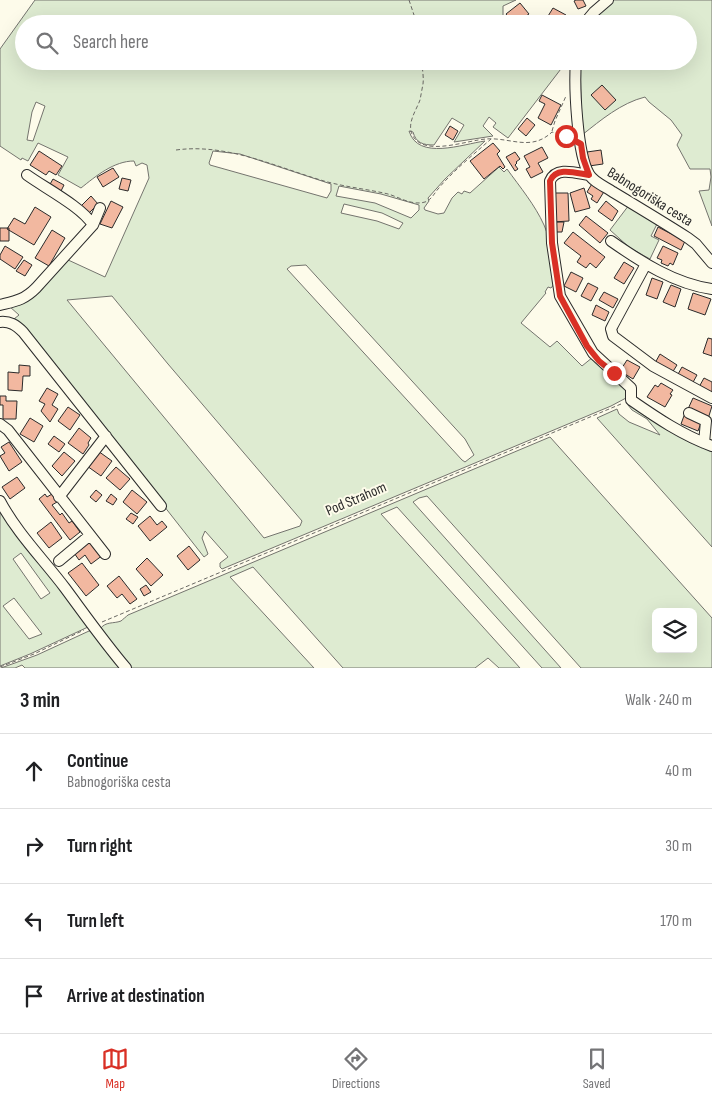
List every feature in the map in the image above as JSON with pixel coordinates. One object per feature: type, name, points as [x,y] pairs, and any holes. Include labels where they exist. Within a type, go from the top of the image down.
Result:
[{"type":"street","points":[[592,15],[608,0]]},
{"type":"street","name":"Babnogoriška cesta","points":[[575,70],[581,144],[583,158],[589,175],[688,238],[696,244],[712,263]]},
{"type":"street","points":[[589,175],[557,172],[550,181],[552,243],[556,279],[563,302],[587,346],[599,361],[631,388],[631,400],[666,424],[708,444]]},
{"type":"street","points":[[27,175],[79,210],[93,225]]},
{"type":"street","points":[[0,305],[19,301],[26,297],[93,225],[100,208]]},
{"type":"street","points":[[611,241],[664,274],[712,289]]},
{"type":"street","points":[[646,264],[611,329],[613,336],[653,366],[712,398]]},
{"type":"street","points":[[0,322],[6,321],[15,325],[23,332],[161,506]]},
{"type":"street","points":[[689,413],[706,421],[708,444]]},
{"type":"street","points":[[0,424],[8,430],[105,554]]},
{"type":"street","points":[[60,497],[106,436]]},
{"type":"street","points":[[0,501],[6,512],[92,626],[126,668]]},
{"type":"street","points":[[59,561],[90,536]]},
{"type":"path","points":[[409,0],[414,15]]},
{"type":"path","points":[[422,70],[423,82],[420,99],[412,117],[411,132],[413,138],[420,144],[429,146],[456,145],[491,139],[518,143],[535,142],[546,138],[552,132],[554,121],[567,95]]},
{"type":"path","points":[[552,132],[566,136],[581,144]]},
{"type":"path","points":[[176,150],[188,148],[208,149],[236,154],[262,160],[328,182],[388,194],[417,203],[425,202],[432,198],[452,174],[491,139]]},
{"type":"path","name":"Pod Strahom","points":[[0,667],[34,654],[92,626],[631,400]]},
{"type":"green space","points":[[35,0],[516,0],[503,6],[503,15],[24,15]]},
{"type":"green space","points":[[608,0],[712,0],[712,226],[699,191],[709,190],[710,169],[690,169],[677,145],[682,135],[671,120],[645,97],[628,103],[582,135],[580,70],[697,70],[697,15],[596,15]]},
{"type":"green space","points":[[15,28],[15,70],[560,70],[508,138],[493,127],[496,123],[489,117],[483,126],[493,136],[454,142],[464,125],[452,118],[434,145],[421,143],[416,139],[413,132],[409,131],[414,140],[422,146],[431,148],[454,147],[485,141],[445,179],[428,198],[429,201],[424,208],[438,214],[444,213],[452,198],[458,192],[462,194],[464,191],[470,193],[499,167],[504,172],[507,169],[532,203],[547,232],[555,283],[551,288],[548,287],[546,293],[521,323],[550,347],[557,341],[582,366],[593,357],[626,386],[626,398],[611,406],[222,569],[220,563],[228,557],[205,531],[202,538],[208,554],[204,557],[40,348],[14,319],[19,315],[9,306],[66,259],[105,277],[149,178],[147,165],[142,163],[136,166],[134,161],[112,166],[81,188],[58,175],[68,157],[38,143],[28,161],[22,158],[21,160],[0,146],[0,49]],"holes":[[[36,102],[45,106],[33,141],[27,140],[32,112]],[[213,151],[240,154],[331,184],[331,191],[327,198],[210,165]],[[339,186],[381,194],[419,205],[419,210],[411,218],[375,203],[336,196]],[[344,204],[382,213],[403,223],[399,229],[377,221],[341,213]],[[306,265],[465,439],[474,455],[465,462],[462,460],[287,269],[291,266]],[[112,296],[302,521],[300,526],[264,538],[67,300]]]},
{"type":"green space","points":[[629,205],[658,222],[651,236],[659,240],[650,259],[630,248],[610,230]]},
{"type":"green space","points":[[628,405],[634,405],[712,448],[712,547],[597,418],[617,409],[619,414],[629,422],[660,435],[647,419],[632,410]]},
{"type":"green space","points":[[550,437],[712,618],[712,668],[581,668],[427,496],[413,502],[561,668],[542,668],[397,507],[381,514],[520,668],[499,668],[488,658],[475,668],[343,668],[253,567],[230,577],[314,668],[130,668],[100,629],[107,624],[121,621],[128,615]]},
{"type":"green space","points":[[0,509],[88,627],[0,666]],"holes":[[[21,553],[50,593],[41,599],[13,559]],[[14,598],[42,634],[29,639],[3,606]]]},
{"type":"green space","points":[[89,631],[93,631],[122,668],[25,668],[22,665],[15,668],[1,668],[37,655]]},
{"type":"building","points":[[583,0],[586,6],[578,9],[574,1]]},
{"type":"building","points":[[520,3],[529,14],[507,15]]},
{"type":"building","points":[[553,8],[566,15],[549,15]]},
{"type":"building","points":[[602,85],[616,100],[605,110],[591,95]]},
{"type":"building","points":[[542,95],[561,105],[551,125],[538,118],[545,104],[539,101]]},
{"type":"building","points":[[527,118],[535,125],[526,136],[518,129]]},
{"type":"building","points":[[450,126],[458,131],[453,140],[445,135]]},
{"type":"building","points":[[493,143],[500,151],[497,154],[505,167],[503,169],[500,166],[484,179],[470,161]]},
{"type":"building","points":[[542,147],[548,158],[538,163],[543,172],[531,178],[526,169],[530,167],[524,156]]},
{"type":"building","points":[[601,150],[603,164],[589,166],[587,152]]},
{"type":"building","points":[[39,151],[62,166],[56,175],[49,171],[46,175],[30,165]]},
{"type":"building","points":[[515,152],[520,159],[516,162],[515,165],[518,169],[515,171],[506,157]]},
{"type":"building","points":[[113,168],[119,177],[103,187],[97,177]]},
{"type":"building","points":[[122,178],[131,180],[128,191],[119,189]]},
{"type":"building","points":[[53,179],[64,185],[60,193],[49,186]]},
{"type":"building","points":[[593,182],[605,190],[597,203],[591,199],[593,196],[587,192]]},
{"type":"building","points":[[584,188],[590,208],[575,212],[570,193]]},
{"type":"building","points":[[552,193],[568,193],[569,221],[553,222]]},
{"type":"building","points":[[91,196],[98,204],[88,214],[80,207]]},
{"type":"building","points":[[111,201],[123,207],[112,228],[100,224]]},
{"type":"building","points":[[606,201],[618,211],[612,221],[598,211]]},
{"type":"building","points":[[35,207],[51,217],[34,245],[7,229],[14,218],[25,224]]},
{"type":"building","points":[[586,216],[608,233],[600,243],[579,225]]},
{"type":"building","points":[[553,222],[564,222],[562,232],[554,232]]},
{"type":"building","points":[[658,227],[685,241],[681,250],[654,236]]},
{"type":"building","points":[[0,228],[9,228],[9,241],[0,241]]},
{"type":"building","points":[[52,230],[65,238],[49,266],[35,258]]},
{"type":"building","points":[[573,232],[605,257],[596,268],[590,263],[586,268],[577,262],[581,256],[564,243]]},
{"type":"building","points":[[5,246],[23,257],[15,269],[0,259]]},
{"type":"building","points":[[663,246],[678,253],[673,265],[670,263],[668,266],[661,263],[662,260],[657,258]]},
{"type":"building","points":[[24,260],[32,265],[25,276],[16,271]]},
{"type":"building","points":[[624,262],[634,268],[624,284],[614,278]]},
{"type":"building","points":[[571,272],[583,278],[576,292],[564,286]]},
{"type":"building","points":[[652,278],[663,282],[657,299],[646,295]]},
{"type":"building","points":[[588,283],[598,288],[591,301],[581,296]]},
{"type":"building","points":[[671,285],[681,289],[675,307],[663,302]]},
{"type":"building","points":[[604,292],[618,299],[613,308],[599,300]]},
{"type":"building","points":[[693,293],[711,299],[705,315],[688,309]]},
{"type":"building","points":[[596,305],[609,312],[605,321],[592,315]]},
{"type":"building","points":[[708,338],[712,339],[712,356],[703,353]]},
{"type":"building","points":[[660,354],[677,365],[672,373],[655,363]]},
{"type":"building","points":[[627,360],[640,367],[633,379],[620,371]]},
{"type":"building","points":[[19,365],[30,366],[30,376],[23,376],[22,391],[8,390],[8,372],[19,373]]},
{"type":"building","points":[[682,367],[697,375],[692,384],[677,376]]},
{"type":"building","points":[[704,378],[712,382],[712,393],[699,387]]},
{"type":"building","points":[[661,383],[673,390],[665,407],[647,397],[655,385],[658,387]]},
{"type":"building","points":[[47,388],[58,394],[52,405],[58,409],[50,422],[41,411],[45,404],[39,401]]},
{"type":"building","points":[[0,396],[6,396],[6,401],[17,401],[16,419],[3,419],[3,405],[0,405]]},
{"type":"building","points":[[693,398],[712,406],[708,419],[688,409]]},
{"type":"building","points":[[68,407],[80,415],[70,430],[58,421]]},
{"type":"building","points":[[685,413],[702,420],[698,431],[681,424]]},
{"type":"building","points":[[30,418],[43,426],[34,442],[20,434]]},
{"type":"building","points":[[79,428],[91,438],[83,454],[68,443]]},
{"type":"building","points":[[54,436],[65,444],[59,452],[48,444]]},
{"type":"building","points":[[9,442],[22,462],[9,471],[0,456],[5,453],[1,447]]},
{"type":"building","points":[[98,451],[112,461],[101,476],[87,466]]},
{"type":"building","points":[[64,452],[75,461],[62,476],[52,466]]},
{"type":"building","points":[[116,467],[130,479],[120,490],[106,478]]},
{"type":"building","points":[[17,477],[25,488],[10,499],[2,487]]},
{"type":"building","points":[[96,490],[102,495],[96,502],[90,497]]},
{"type":"building","points":[[132,490],[147,502],[137,514],[123,502]]},
{"type":"building","points":[[45,494],[47,497],[52,494],[57,502],[52,505],[60,515],[62,513],[69,523],[72,521],[80,532],[70,540],[39,499]]},
{"type":"building","points":[[111,494],[117,499],[113,505],[106,501]]},
{"type":"building","points":[[131,513],[138,517],[133,524],[126,519]]},
{"type":"building","points":[[150,516],[157,525],[162,521],[167,527],[150,541],[138,526]]},
{"type":"building","points":[[51,522],[62,538],[49,548],[37,533]]},
{"type":"building","points":[[89,537],[103,555],[91,564],[85,555],[79,560],[72,550]]},
{"type":"building","points":[[189,546],[200,560],[188,570],[177,556]]},
{"type":"building","points":[[147,558],[163,575],[151,586],[136,569]]},
{"type":"building","points":[[82,563],[99,585],[86,596],[68,573]]},
{"type":"building","points":[[119,576],[137,599],[130,604],[122,594],[117,598],[107,586]]},
{"type":"building","points":[[146,585],[151,592],[144,596],[140,589]]},
{"type":"route","points":[[566,136],[581,144],[583,158],[589,175],[557,172],[550,181],[552,243],[556,279],[560,296],[587,346],[599,361],[614,373]]}]
